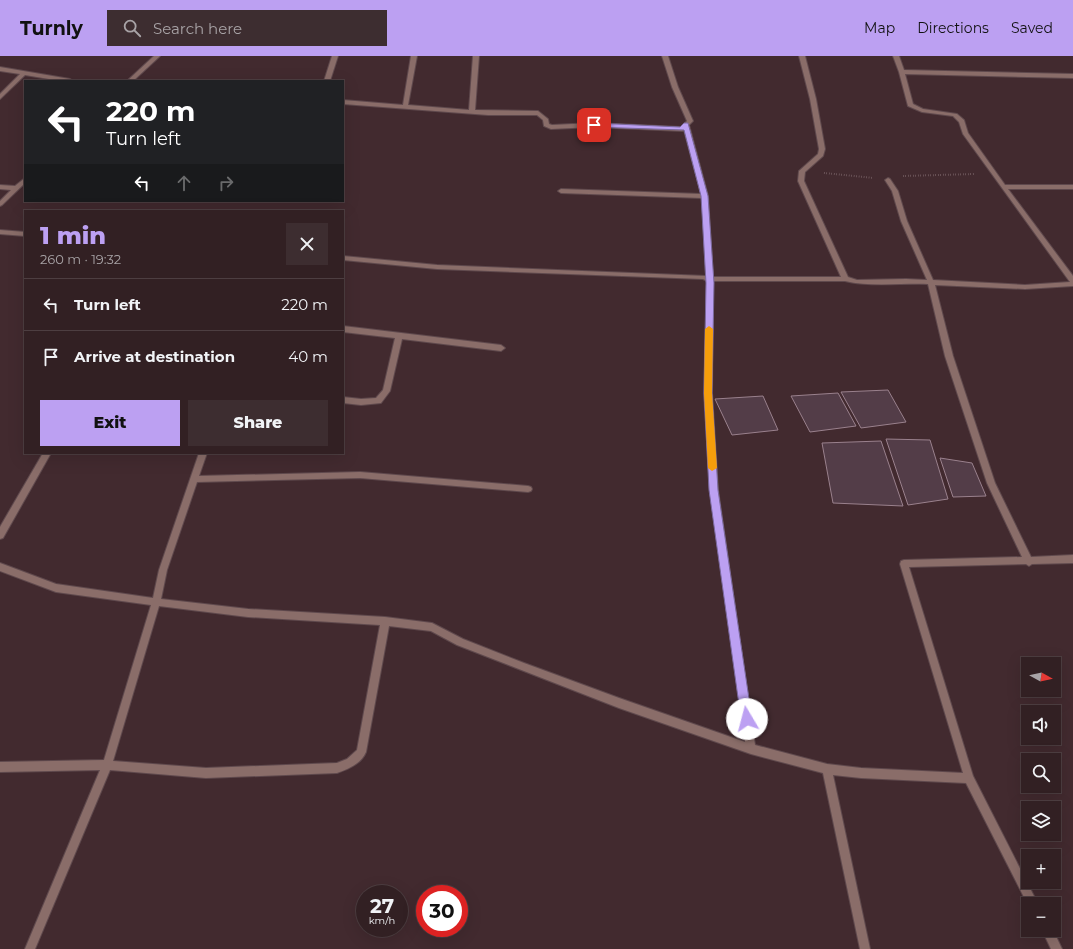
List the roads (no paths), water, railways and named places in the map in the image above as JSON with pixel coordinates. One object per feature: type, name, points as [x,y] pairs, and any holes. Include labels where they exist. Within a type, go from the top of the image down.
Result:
[{"type":"street","points":[[131,80],[156,56]]},
{"type":"street","points":[[327,80],[336,56]]},
{"type":"street","points":[[405,107],[414,56]]},
{"type":"street","points":[[472,112],[476,56]]},
{"type":"street","points":[[344,102],[472,112],[511,114],[538,113],[546,120],[546,125],[551,127],[594,125],[682,129],[690,121],[675,87],[665,56]]},
{"type":"street","points":[[802,56],[814,99],[822,148],[821,154],[802,171],[801,181],[845,279]]},
{"type":"street","points":[[896,56],[902,72],[910,105],[922,110],[955,115],[962,121],[965,133],[1073,281]]},
{"type":"street","points":[[0,69],[64,80]]},
{"type":"street","points":[[902,72],[1073,76]]},
{"type":"street","points":[[0,97],[24,73]]},
{"type":"street","points":[[686,125],[705,196],[709,279],[708,393],[714,490],[751,749]]},
{"type":"street","points":[[888,180],[895,191],[904,221],[932,282],[949,356],[991,483],[1029,562]]},
{"type":"street","points":[[0,204],[24,181]]},
{"type":"street","points":[[0,187],[17,188]]},
{"type":"street","points":[[1004,187],[1073,187]]},
{"type":"street","points":[[561,191],[705,196]]},
{"type":"street","points":[[0,232],[24,234]]},
{"type":"street","points":[[344,258],[437,267],[709,279],[845,279],[857,282],[906,281],[1025,287],[1073,284]]},
{"type":"street","points":[[344,329],[501,348]]},
{"type":"street","points":[[344,400],[361,402],[378,401],[386,391],[399,336]]},
{"type":"street","points":[[0,535],[46,454]]},
{"type":"street","points":[[30,949],[107,765],[156,602],[163,570],[203,454]]},
{"type":"street","points":[[194,479],[360,475],[528,490]]},
{"type":"street","points":[[1029,897],[969,778],[904,564],[961,561],[1029,562],[1073,559]]},
{"type":"street","points":[[0,567],[56,588],[156,602],[248,613],[385,621],[432,627],[460,642],[531,670],[619,703],[751,749],[827,769],[861,773],[969,778]]},
{"type":"street","points":[[0,767],[107,765],[206,773],[337,768],[349,764],[355,760],[361,752],[385,621]]},
{"type":"street","points":[[827,769],[865,949]]},
{"type":"street","points":[[1050,937],[1056,949]]}]
